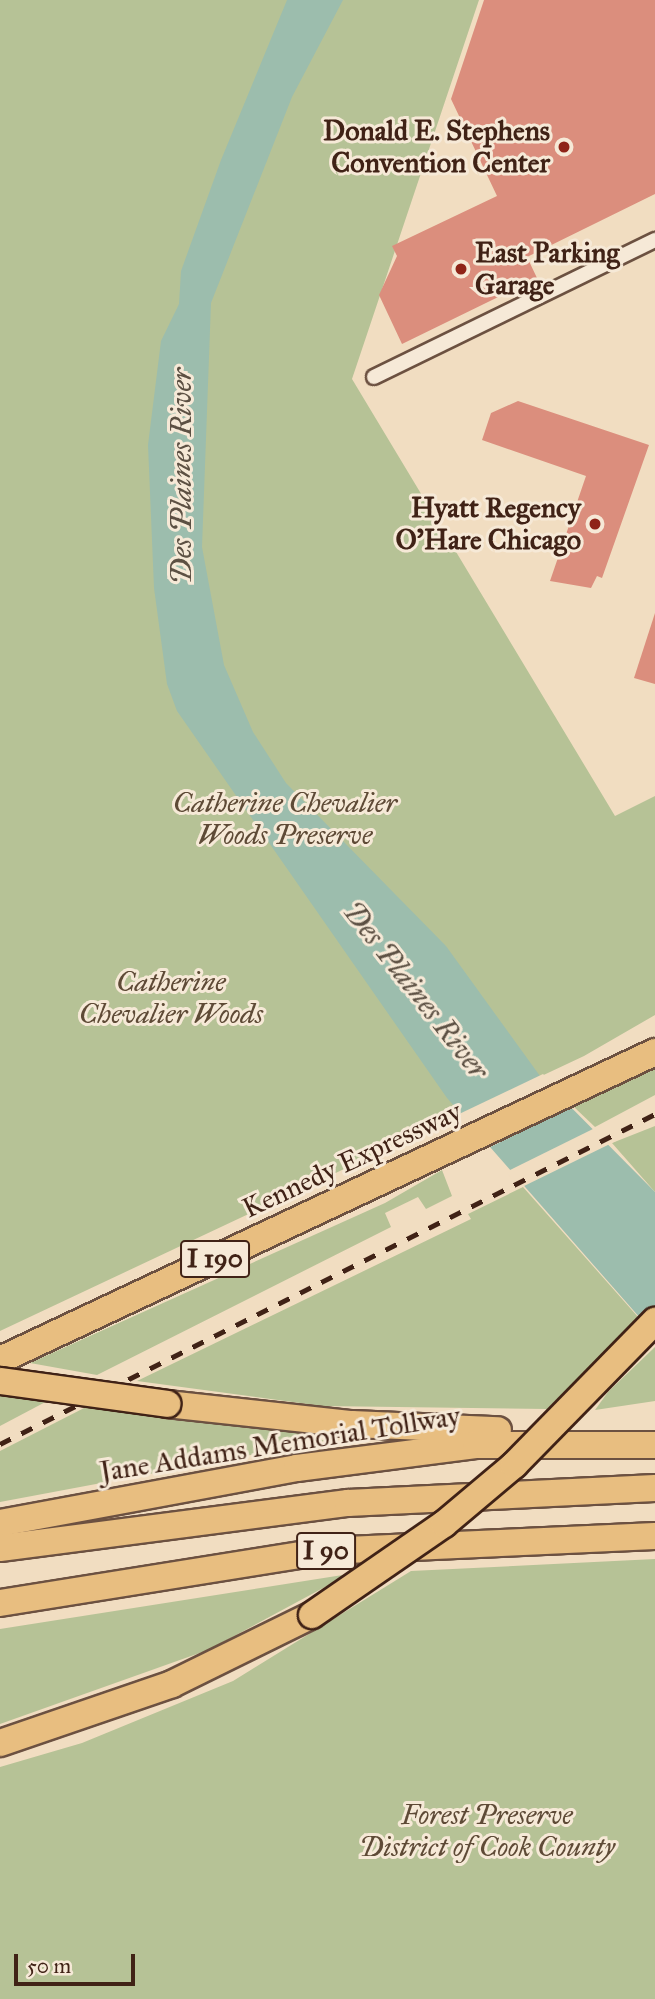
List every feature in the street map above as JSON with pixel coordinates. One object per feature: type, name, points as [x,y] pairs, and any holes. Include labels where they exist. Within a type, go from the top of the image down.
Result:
[{"type":"highway","points":[[603,1077],[655,1038]]},
{"type":"highway","name":"Kennedy Expressway","points":[[0,1360],[655,1052]]},
{"type":"highway","points":[[0,1743],[172,1684],[312,1615],[444,1524],[494,1482],[655,1321]]},
{"type":"highway","points":[[0,1381],[167,1404],[352,1424],[498,1430],[569,1442]]},
{"type":"highway","name":"Jane Addams Memorial Tollway","points":[[0,1523],[297,1468],[476,1446],[569,1442],[655,1445]]},
{"type":"highway","name":"I 90","points":[[0,1548],[348,1503],[655,1488]]},
{"type":"highway","name":"I 90","points":[[0,1602],[325,1551],[655,1536]]},
{"type":"street","points":[[374,377],[655,240]]},
{"type":"green space","name":"Catherine Chevalier Woods Preserve","points":[[0,0],[479,0],[352,379],[615,816],[655,796],[655,1015],[584,1056],[0,1331]]},
{"type":"green space","points":[[655,1069],[655,1095],[595,1127],[574,1107]]},
{"type":"green space","points":[[655,1126],[655,1192],[612,1143]]},
{"type":"green space","points":[[442,1170],[452,1196],[426,1209],[418,1197],[385,1213],[391,1227],[97,1375],[30,1363],[385,1203]]},
{"type":"green space","points":[[523,1187],[638,1317],[547,1409],[322,1406],[137,1381],[471,1219],[468,1214]]},
{"type":"green space","points":[[655,1347],[655,1401],[595,1410],[608,1392]]},
{"type":"green space","points":[[0,1392],[53,1398],[0,1426]]},
{"type":"green space","points":[[90,1405],[299,1431],[325,1441],[0,1502],[0,1451]]},
{"type":"green space","name":"Forest Preserve District of Cook County","points":[[655,1559],[655,1999],[0,1999],[0,1767],[82,1743],[233,1681],[411,1571]]},
{"type":"green space","points":[[349,1574],[208,1650],[0,1724],[0,1629]]},
{"type":"water","name":"Des Plaines River","points":[[287,0],[343,0],[292,97],[211,303],[202,547],[224,665],[253,732],[286,783],[446,946],[540,1076],[655,1192],[655,1335],[447,1098],[177,711],[167,684],[154,588],[148,445],[161,341],[179,304],[181,271],[221,160]]},
{"type":"pier","points":[[543,1074],[577,1105],[486,1149],[457,1115]]},
{"type":"pier","points":[[599,1126],[616,1141],[520,1188],[506,1172]]},
{"type":"building","name":"Donald E. Stephens Convention Center","points":[[484,0],[655,0],[655,194],[527,257],[537,278],[402,344],[379,295],[397,256],[392,246],[497,196],[451,99]]},
{"type":"building","name":"Hyatt Regency O'Hare Chicago","points":[[518,401],[649,445],[602,578],[597,576],[591,588],[550,581],[586,476],[482,440],[491,413]]},
{"type":"building","points":[[655,613],[655,684],[634,678]]},
{"type":"railway","points":[[0,1444],[655,1114]]},
{"type":"place","name":"Donald E. Stephens Convention Center","points":[[564,147]]},
{"type":"place","name":"East Parking Garage","points":[[461,269]]},
{"type":"place","name":"Hyatt Regency O'Hare Chicago","points":[[595,524]]},
{"type":"park label","name":"Catherine Chevalier Woods","points":[[171,998]]}]
